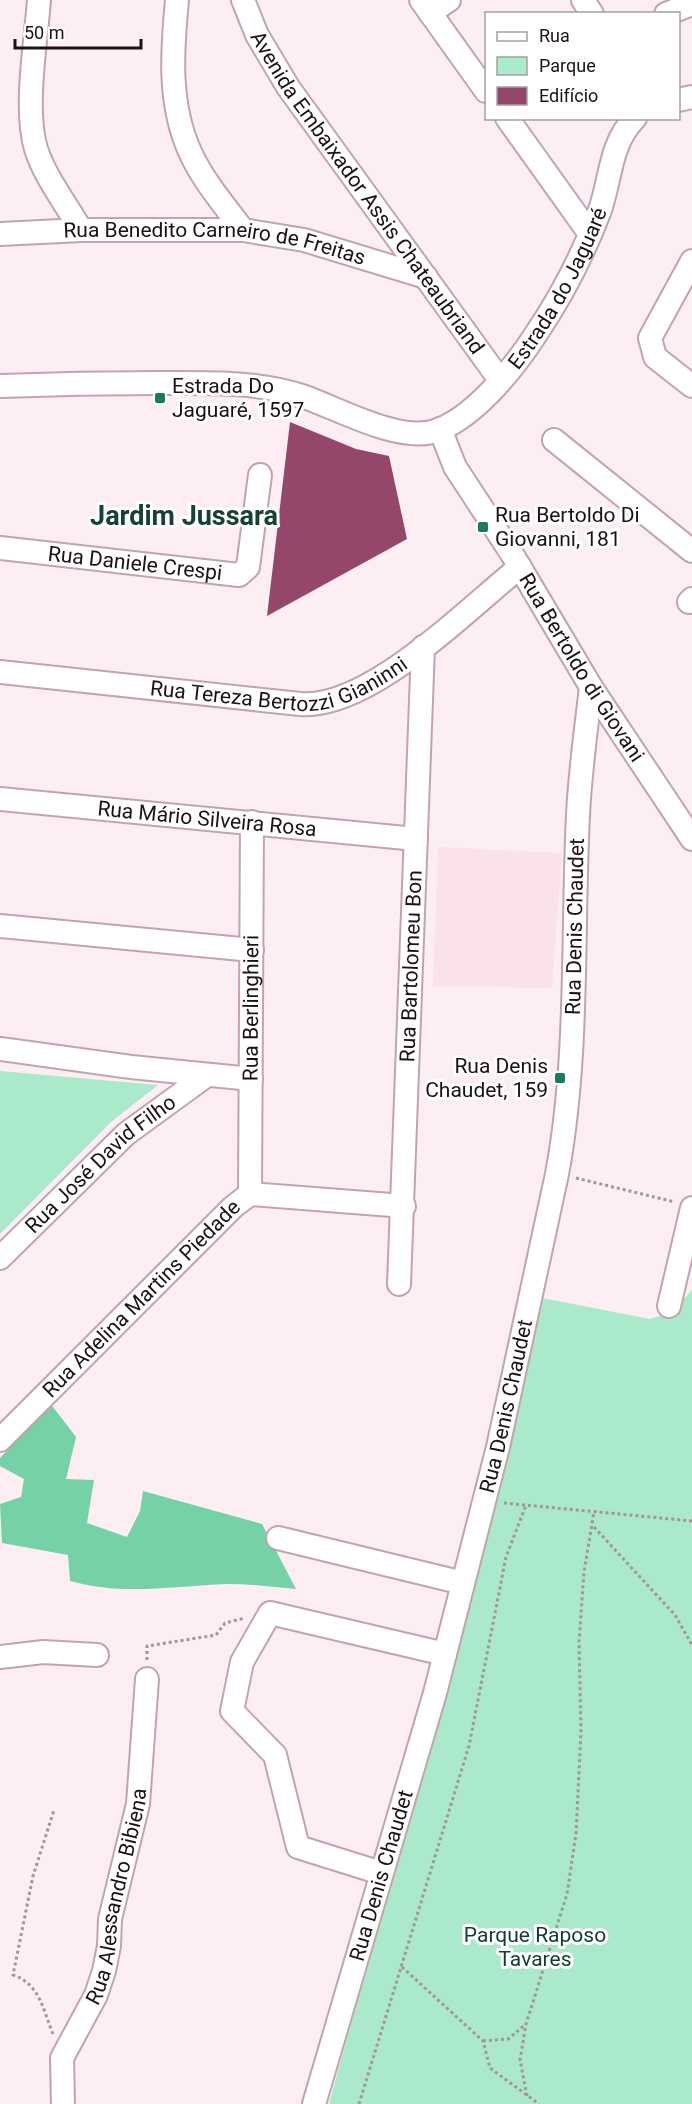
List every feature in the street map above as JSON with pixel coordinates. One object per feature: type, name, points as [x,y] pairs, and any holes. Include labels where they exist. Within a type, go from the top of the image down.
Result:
[{"type":"street","points":[[39,0],[32,90],[32,134],[45,169],[81,230]]},
{"type":"street","points":[[177,0],[172,78],[183,134],[197,165],[243,230]]},
{"type":"street","name":"Avenida Embaixador Assis Chateaubriand","points":[[243,0],[258,35],[288,87],[500,380]]},
{"type":"street","points":[[449,0],[425,6],[485,90]]},
{"type":"street","points":[[671,12],[692,4]]},
{"type":"street","points":[[508,120],[590,234]]},
{"type":"street","name":"Estrada do Jaguaré","points":[[440,429],[465,414],[500,380],[535,335],[553,307],[600,209],[619,140],[634,120]]},
{"type":"street","name":"Rua Benedito Carneiro de Freitas","points":[[0,234],[81,230],[243,230],[304,240],[426,278]]},
{"type":"street","points":[[692,261],[650,338],[655,357],[692,386]]},
{"type":"street","points":[[0,386],[63,383],[239,384],[302,396],[359,418],[404,431],[419,433],[440,429]]},
{"type":"street","name":"Rua Bertoldo di Giovani","points":[[440,429],[455,467],[520,567],[591,687],[692,839]]},
{"type":"street","points":[[554,440],[692,551]]},
{"type":"street","name":"Rua Daniele Crespi","points":[[0,548],[239,575],[248,567],[260,475]]},
{"type":"street","name":"Rua Tereza Bertozzi Gianinni","points":[[0,672],[314,705],[332,702],[350,694],[423,647],[520,567]]},
{"type":"street","name":"Rua Bartolomeu Bon","points":[[399,1284],[404,1206],[423,647]]},
{"type":"street","name":"Rua Denis Chaudet","points":[[314,2104],[445,1654],[463,1583],[490,1501],[557,1174],[565,1130],[574,989],[578,813],[591,687]]},
{"type":"street","name":"Rua Mário Silveira Rosa","points":[[0,799],[416,839]]},
{"type":"street","name":"Rua Berlinghieri","points":[[250,1194],[252,822]]},
{"type":"street","points":[[0,926],[252,950]]},
{"type":"street","points":[[0,1049],[251,1079]]},
{"type":"street","name":"Rua José David Filho","points":[[0,1258],[126,1134],[207,1075]]},
{"type":"street","name":"Rua Adelina Martins Piedade","points":[[0,1440],[233,1207],[250,1194],[404,1206]]},
{"type":"street","points":[[669,1306],[689,1244],[687,1206]]},
{"type":"street","points":[[278,1538],[463,1583]]},
{"type":"street","points":[[381,1873],[298,1847],[275,1755],[232,1711],[243,1662],[270,1613],[445,1654]]},
{"type":"street","points":[[0,1657],[43,1652],[97,1655]]},
{"type":"street","name":"Rua Alessandro Bibiena","points":[[63,2104],[62,2058],[96,1995],[109,1946],[110,1919],[138,1804],[147,1679]]},
{"type":"path","points":[[557,1174],[687,1206]]},
{"type":"path","points":[[490,1501],[692,1521]]},
{"type":"path","points":[[359,2104],[469,1746],[506,1557],[526,1505]]},
{"type":"path","points":[[527,2096],[520,2060],[526,2024],[567,1893],[576,1834],[581,1731],[579,1642],[584,1572],[594,1527],[594,1512]]},
{"type":"path","points":[[594,1527],[675,1615],[692,1646]]},
{"type":"path","points":[[147,1679],[147,1646],[216,1635],[225,1623],[270,1613]]},
{"type":"path","points":[[54,1810],[33,1876],[13,1975],[26,1979],[35,1990],[62,2058]]},
{"type":"path","points":[[402,1967],[483,2041],[490,2068],[539,2104]]},
{"type":"path","points":[[483,2041],[508,2039],[526,2024]]},
{"type":"shaded area","points":[[438,847],[562,853],[552,988],[433,986]]},
{"type":"green space","points":[[0,1071],[158,1085],[111,1122],[0,1234]]},
{"type":"green space","name":"Parque Raposo Tavares","points":[[692,1290],[692,2104],[329,2104],[448,1690],[497,1494],[542,1298],[650,1319],[672,1312]]},
{"type":"green space","points":[[50,1403],[76,1437],[66,1479],[94,1480],[87,1523],[127,1537],[140,1511],[143,1491],[262,1524],[296,1589],[236,1584],[148,1589],[90,1586],[70,1581],[68,1555],[2,1543],[0,1504],[21,1497],[24,1479],[0,1466],[0,1458]]},
{"type":"building","points":[[290,422],[356,449],[389,456],[407,539],[267,616]]},
{"type":"place","name":"Estrada Do Jaguaré, 1597","points":[[160,398]]},
{"type":"place","name":"Rua Bertoldo Di Giovanni, 181","points":[[483,527]]},
{"type":"place","name":"Rua Denis Chaudet, 159","points":[[560,1078]]},
{"type":"district","name":"Jardim Jussara","points":[[184,516]]}]
